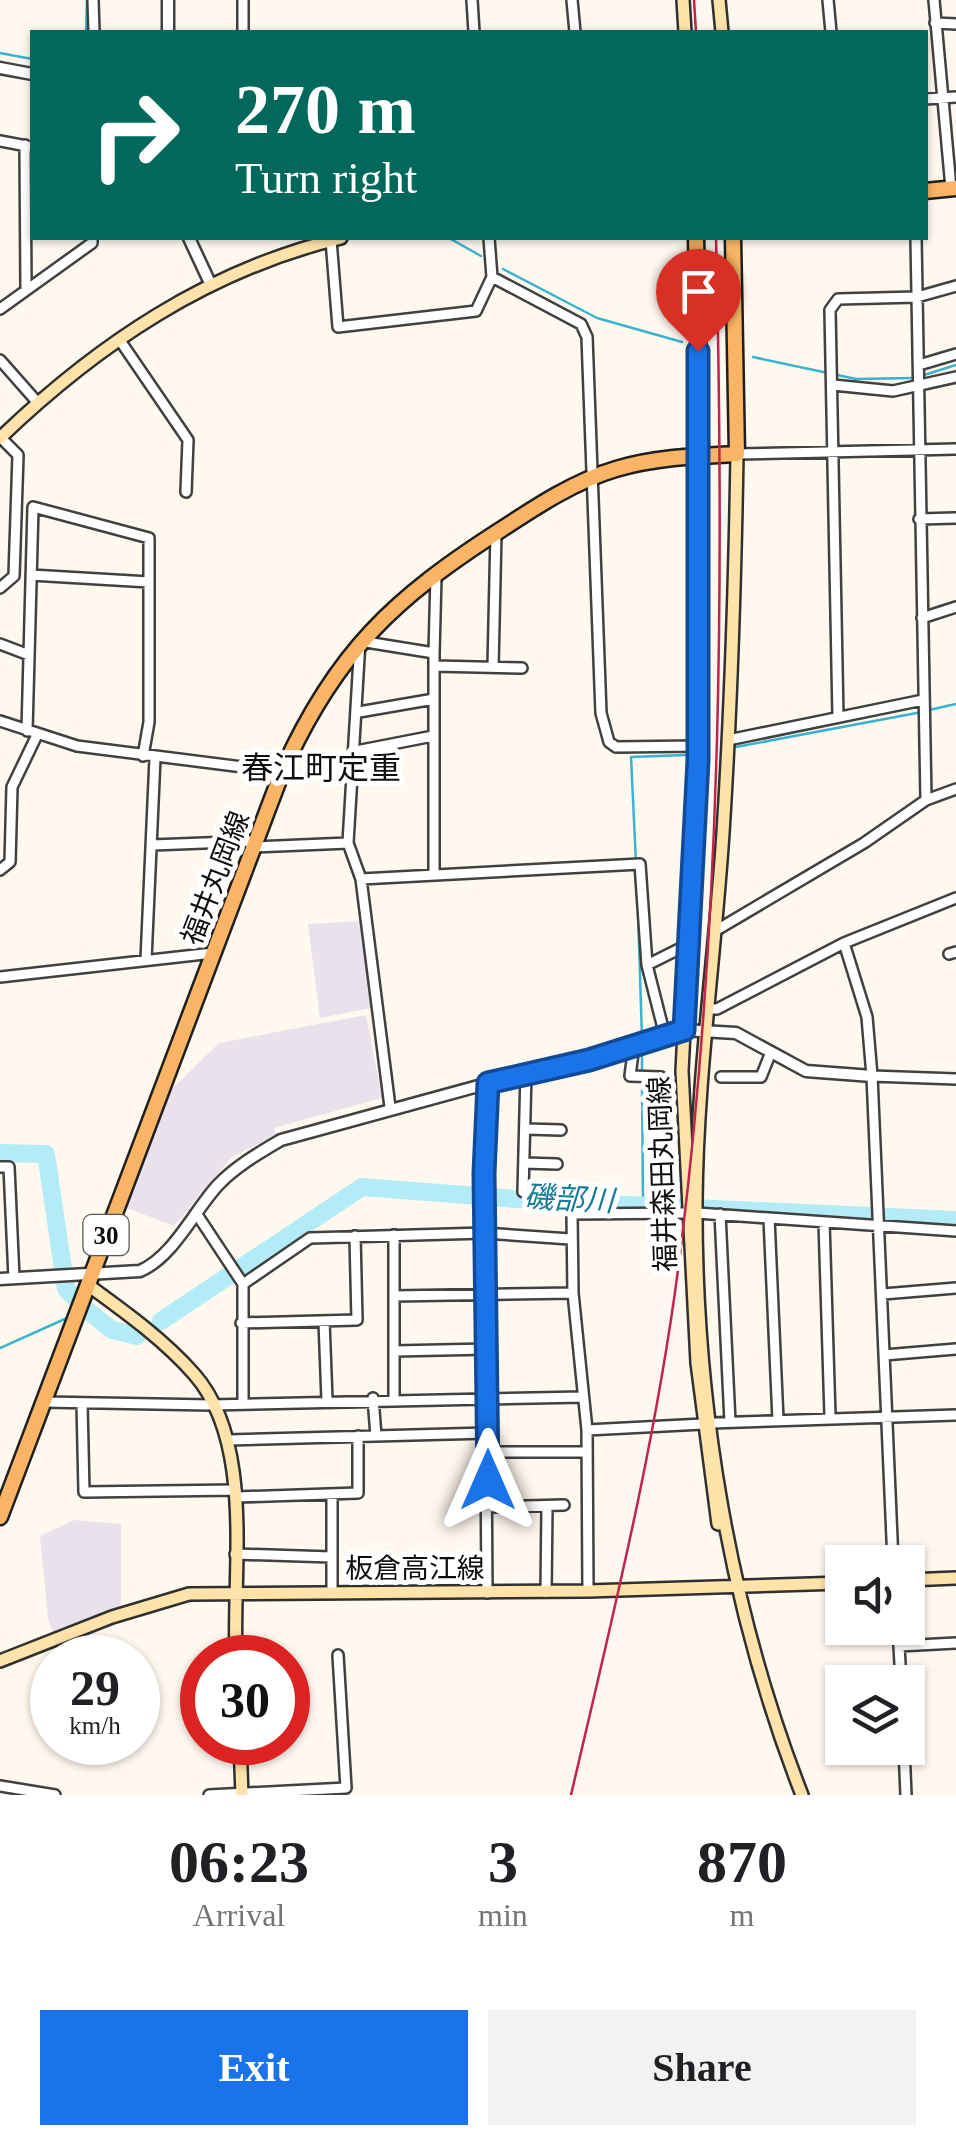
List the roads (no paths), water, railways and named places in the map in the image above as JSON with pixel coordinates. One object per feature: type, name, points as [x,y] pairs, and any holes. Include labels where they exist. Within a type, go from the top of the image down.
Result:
[{"type":"main road","points":[[683,0],[685,30]]},
{"type":"main road","points":[[719,0],[722,30]]},
{"type":"main road","points":[[928,190],[954,188]]},
{"type":"main road","points":[[0,438],[119,339],[210,283],[278,254],[332,240]]},
{"type":"main road","points":[[696,240],[701,456]]},
{"type":"main road","points":[[733,240],[737,454]]},
{"type":"main road","name":"福井丸岡線","points":[[0,1517],[282,772],[313,708],[360,641],[436,571],[496,532],[593,477],[649,460],[737,454]]},
{"type":"main road","name":"福井森田丸岡線","points":[[692,1207],[728,740],[737,454]]},
{"type":"main road","name":"福井森田丸岡線","points":[[701,456],[698,746],[684,1030],[707,1424],[714,1505],[768,1696],[802,1795]]},
{"type":"main road","points":[[89,1280],[197,1377],[228,1440],[237,1494],[235,1635]]},
{"type":"main road","points":[[925,1579],[956,1578]]},
{"type":"main road","name":"板倉高江線","points":[[0,1661],[165,1598],[233,1594],[588,1592],[825,1583]]},
{"type":"main road","points":[[241,1765],[242,1794]]},
{"type":"street","points":[[93,0],[94,30]]},
{"type":"street","points":[[168,0],[168,30]]},
{"type":"street","points":[[243,0],[243,30]]},
{"type":"street","points":[[472,0],[474,30]]},
{"type":"street","points":[[572,0],[575,30]]},
{"type":"street","points":[[828,0],[831,30]]},
{"type":"street","points":[[934,0],[941,98],[954,188]]},
{"type":"street","points":[[936,23],[956,24]]},
{"type":"street","points":[[0,68],[30,74]]},
{"type":"street","points":[[928,99],[956,98]]},
{"type":"street","points":[[0,142],[28,146],[26,289]]},
{"type":"street","points":[[0,309],[95,240]]},
{"type":"street","points":[[189,240],[210,283]]},
{"type":"street","points":[[336,240],[338,326],[476,312],[492,277],[490,240]]},
{"type":"street","points":[[916,240],[926,800]]},
{"type":"street","points":[[492,277],[581,324],[587,337],[601,714],[607,738],[616,747],[698,746]]},
{"type":"street","points":[[838,717],[830,310],[838,298],[917,297],[956,286]]},
{"type":"street","points":[[119,339],[188,440],[186,492]]},
{"type":"street","points":[[919,365],[956,354]]},
{"type":"street","points":[[0,360],[38,403]]},
{"type":"street","points":[[833,385],[865,391],[919,388],[956,377]]},
{"type":"street","points":[[0,438],[18,455],[14,576],[0,588]]},
{"type":"street","points":[[737,454],[956,449]]},
{"type":"street","points":[[0,870],[10,862],[6,804],[32,733],[29,655],[33,507],[150,538],[149,722],[143,756]]},
{"type":"street","points":[[919,519],[956,518]]},
{"type":"street","points":[[492,666],[496,532]]},
{"type":"street","points":[[434,875],[436,571]]},
{"type":"street","points":[[31,575],[149,582]]},
{"type":"street","points":[[922,618],[956,608]]},
{"type":"street","points":[[390,1107],[362,879],[348,842],[359,712],[360,641],[434,653]]},
{"type":"street","points":[[0,644],[29,655]]},
{"type":"street","points":[[434,666],[522,668]]},
{"type":"street","points":[[359,712],[434,699]]},
{"type":"street","points":[[728,740],[923,700]]},
{"type":"street","points":[[0,721],[32,733],[143,756],[282,772]]},
{"type":"street","points":[[356,751],[433,736]]},
{"type":"street","points":[[146,960],[156,758]]},
{"type":"street","points":[[716,931],[848,853],[926,800],[956,789]]},
{"type":"street","points":[[152,845],[348,842]]},
{"type":"street","points":[[362,879],[640,864],[647,965],[665,1036]]},
{"type":"street","points":[[709,1009],[717,1009],[844,943],[956,898]]},
{"type":"street","points":[[844,943],[867,1017],[872,1076],[893,1545]]},
{"type":"street","points":[[647,965],[689,944]]},
{"type":"street","points":[[0,976],[213,954]]},
{"type":"street","points":[[0,1278],[89,1280],[147,1268],[243,1163],[281,1140],[390,1107],[684,1030],[736,1033],[806,1072],[956,1079]]},
{"type":"street","points":[[634,1045],[630,1076],[661,1077]]},
{"type":"street","points":[[721,1078],[761,1078],[771,1052]]},
{"type":"street","points":[[523,1192],[526,1072]]},
{"type":"street","points":[[487,1593],[488,1294],[484,1198],[488,1083]]},
{"type":"street","points":[[525,1129],[560,1130]]},
{"type":"street","points":[[524,1163],[556,1164]]},
{"type":"street","points":[[0,1167],[9,1167],[14,1278]]},
{"type":"street","points":[[588,1592],[587,1430],[573,1293],[572,1214],[692,1207],[720,1214],[880,1228],[956,1230]]},
{"type":"street","points":[[196,1213],[238,1277],[243,1404]]},
{"type":"street","points":[[720,1214],[730,1422]]},
{"type":"street","points":[[769,1218],[778,1420]]},
{"type":"street","points":[[824,1222],[830,1416]]},
{"type":"street","points":[[238,1277],[310,1238],[484,1233],[570,1239]]},
{"type":"street","points":[[394,1235],[394,1398]]},
{"type":"street","points":[[241,1323],[357,1320],[354,1236]]},
{"type":"street","points":[[883,1294],[956,1288]]},
{"type":"street","points":[[394,1296],[573,1293]]},
{"type":"street","points":[[324,1321],[326,1400]]},
{"type":"street","points":[[394,1352],[488,1349]]},
{"type":"street","points":[[884,1355],[956,1349]]},
{"type":"street","points":[[43,1402],[211,1405],[373,1398],[583,1397]]},
{"type":"street","points":[[373,1398],[376,1436]]},
{"type":"street","points":[[82,1403],[84,1492],[358,1494],[358,1436]]},
{"type":"street","points":[[587,1430],[830,1416],[956,1414]]},
{"type":"street","points":[[228,1440],[487,1432]]},
{"type":"street","points":[[488,1452],[586,1452]]},
{"type":"street","points":[[332,1496],[332,1594]]},
{"type":"street","points":[[487,1506],[564,1505]]},
{"type":"street","points":[[546,1506],[546,1592]]},
{"type":"street","points":[[235,1554],[332,1557]]},
{"type":"street","points":[[900,1665],[899,1646],[956,1643]]},
{"type":"street","points":[[209,1795],[346,1788],[338,1654]]},
{"type":"street","points":[[905,1765],[906,1795]]},
{"type":"street","points":[[0,1786],[56,1795]]},
{"type":"waterway","points":[[86,30],[87,0]]},
{"type":"waterway","points":[[0,53],[30,59]]},
{"type":"waterway","points":[[453,240],[481,256]]},
{"type":"waterway","points":[[503,269],[597,318],[682,342]]},
{"type":"waterway","points":[[753,357],[856,379],[914,378]]},
{"type":"waterway","points":[[921,376],[956,365]]},
{"type":"waterway","points":[[929,710],[956,704]]},
{"type":"waterway","points":[[736,747],[922,712]]},
{"type":"waterway","points":[[636,863],[631,757],[686,755]]},
{"type":"waterway","points":[[637,881],[642,1038]]},
{"type":"waterway","points":[[642,1046],[642,1073]]},
{"type":"waterway","points":[[642,1081],[643,1204]]},
{"type":"waterway","name":"磯部川","points":[[0,1153],[46,1154],[66,1289],[75,1298]]},
{"type":"waterway","name":"磯部川","points":[[161,1321],[362,1187],[541,1201],[956,1220]]},
{"type":"waterway","name":"磯部川","points":[[87,1310],[112,1330],[137,1336]]},
{"type":"waterway","points":[[0,1348],[67,1318]]},
{"type":"railway","points":[[694,0],[696,30]]},
{"type":"railway","points":[[571,1795],[634,1518],[661,1378],[695,1114],[717,739],[720,488],[716,240]]},
{"type":"district","name":"春江町定重","points":[[321,768]]}]
